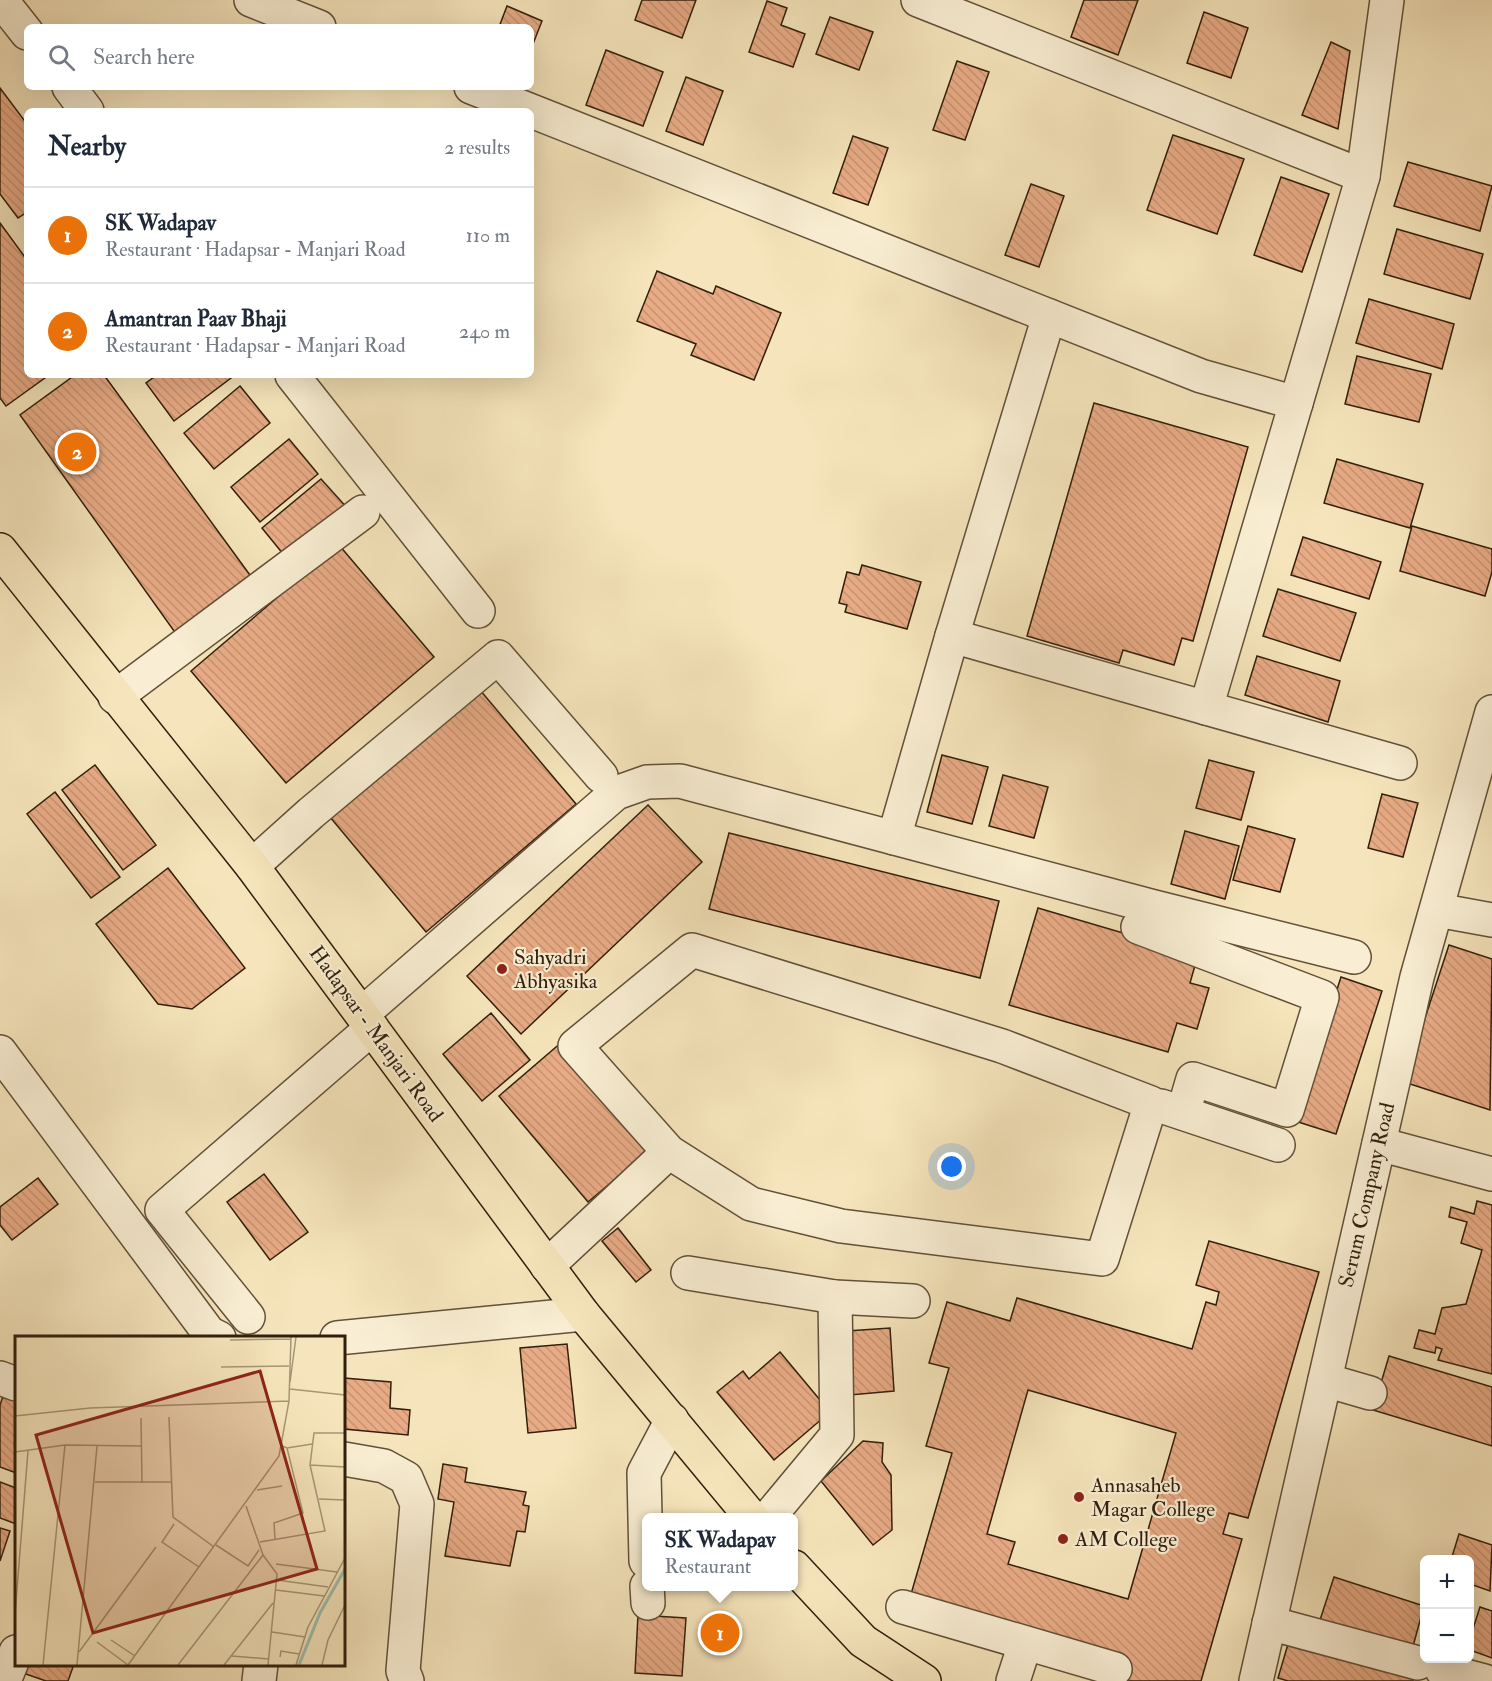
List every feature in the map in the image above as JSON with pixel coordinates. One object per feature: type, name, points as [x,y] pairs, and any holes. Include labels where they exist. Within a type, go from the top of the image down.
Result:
[{"type":"main road","name":"Hadapsar - Manjari Road","points":[[0,550],[252,866],[583,1314],[749,1513]]},
{"type":"main road","points":[[798,1571],[863,1641],[924,1681]]},
{"type":"street","points":[[1,0],[24,29]]},
{"type":"street","points":[[251,0],[311,24]]},
{"type":"street","points":[[918,0],[1363,176]]},
{"type":"street","points":[[1206,708],[1363,176],[1387,0]]},
{"type":"street","points":[[71,90],[85,108]]},
{"type":"street","points":[[479,90],[524,108]]},
{"type":"street","points":[[534,112],[1201,376],[1296,403]]},
{"type":"street","points":[[894,838],[952,636],[1049,316]]},
{"type":"street","points":[[294,378],[478,611]]},
{"type":"street","points":[[115,697],[363,512]]},
{"type":"street","points":[[952,636],[1400,764]]},
{"type":"street","points":[[252,866],[311,813],[498,657],[601,776]]},
{"type":"street","name":"Serum Company Road","points":[[1256,1681],[1418,978],[1492,712]]},
{"type":"street","points":[[248,1317],[162,1210],[616,793],[647,782],[680,781],[1154,907],[1354,957]]},
{"type":"street","points":[[1437,910],[1492,920]]},
{"type":"street","points":[[1138,927],[1322,997],[1287,1110],[1193,1079],[1183,1113]]},
{"type":"street","points":[[1151,1103],[1102,1259],[841,1226],[751,1204],[669,1152],[576,1046],[692,950],[1002,1046],[1151,1103],[1278,1145]]},
{"type":"street","points":[[0,1052],[209,1336]]},
{"type":"street","points":[[1379,1144],[1492,1174]]},
{"type":"street","points":[[548,1266],[669,1152]]},
{"type":"street","points":[[688,1273],[835,1297],[914,1301]]},
{"type":"street","points":[[772,1513],[837,1435],[835,1297]]},
{"type":"street","points":[[345,1337],[583,1314]]},
{"type":"street","points":[[1325,1380],[1370,1393]]},
{"type":"street","points":[[645,1513],[644,1473],[672,1420]]},
{"type":"street","points":[[345,1460],[384,1466],[406,1478],[417,1504],[403,1671],[406,1681]]},
{"type":"street","points":[[903,1607],[1115,1669]]},
{"type":"street","points":[[1269,1623],[1484,1681]]},
{"type":"street","points":[[1013,1681],[1025,1644]]},
{"type":"street","points":[[4,1681],[15,1654]]},
{"type":"street","points":[[259,1681],[261,1666]]},
{"type":"building","points":[[642,0],[696,0],[682,38],[635,20]]},
{"type":"building","points":[[1084,0],[1138,0],[1118,55],[1071,37]]},
{"type":"building","points":[[767,1],[787,8],[781,25],[805,34],[793,67],[749,52]]},
{"type":"building","points":[[507,6],[542,21],[534,41],[534,24],[500,24]]},
{"type":"building","points":[[1204,12],[1248,28],[1231,78],[1187,63]]},
{"type":"building","points":[[830,17],[873,32],[859,70],[816,54]]},
{"type":"building","points":[[1331,42],[1350,51],[1338,129],[1302,115]]},
{"type":"building","points":[[606,50],[663,72],[643,126],[586,105]]},
{"type":"building","points":[[957,61],[989,72],[965,140],[933,130]]},
{"type":"building","points":[[686,77],[723,91],[703,145],[666,131]]},
{"type":"building","points":[[0,88],[24,120],[24,214],[18,218],[0,194]]},
{"type":"building","points":[[1173,135],[1244,159],[1217,234],[1147,210]]},
{"type":"building","points":[[853,136],[888,148],[868,205],[833,193]]},
{"type":"building","points":[[1408,162],[1492,186],[1480,231],[1394,206]]},
{"type":"building","points":[[1281,177],[1329,194],[1302,272],[1254,255]]},
{"type":"building","points":[[1031,184],[1064,196],[1039,267],[1005,255]]},
{"type":"building","points":[[0,223],[24,256],[24,378],[45,378],[6,406],[0,398]]},
{"type":"building","points":[[1397,229],[1483,254],[1470,299],[1384,274]]},
{"type":"building","points":[[657,271],[713,294],[716,286],[781,313],[754,380],[691,355],[696,344],[637,321]]},
{"type":"building","points":[[1369,299],[1454,324],[1442,369],[1356,343]]},
{"type":"building","points":[[1357,356],[1431,374],[1419,422],[1345,404]]},
{"type":"building","points":[[71,378],[106,378],[255,582],[179,638],[20,415]]},
{"type":"building","points":[[153,378],[231,378],[174,421],[146,383]]},
{"type":"building","points":[[240,386],[270,423],[214,469],[184,433]]},
{"type":"building","points":[[1094,403],[1248,447],[1193,641],[1182,638],[1174,665],[1123,650],[1119,663],[1027,636]]},
{"type":"building","points":[[289,439],[318,474],[260,522],[231,487]]},
{"type":"building","points":[[1337,459],[1423,484],[1410,528],[1324,503]]},
{"type":"building","points":[[321,479],[349,510],[288,560],[262,528]]},
{"type":"building","points":[[1412,526],[1492,549],[1492,572],[1485,596],[1400,571]]},
{"type":"building","points":[[1303,537],[1381,562],[1369,599],[1291,575]]},
{"type":"building","points":[[339,545],[434,657],[286,783],[191,671]]},
{"type":"building","points":[[862,565],[921,582],[907,629],[845,612],[847,605],[839,603],[847,572],[859,575]]},
{"type":"building","points":[[1278,589],[1356,613],[1340,661],[1263,636]]},
{"type":"building","points":[[1257,656],[1340,681],[1328,722],[1245,695]]},
{"type":"building","points":[[480,690],[576,804],[426,932],[330,817]]},
{"type":"building","points":[[942,755],[988,767],[972,824],[927,812]]},
{"type":"building","points":[[1209,760],[1254,772],[1241,820],[1196,808]]},
{"type":"building","points":[[95,765],[156,845],[123,870],[62,790]]},
{"type":"building","points":[[1003,775],[1048,787],[1034,838],[989,826]]},
{"type":"building","points":[[55,792],[120,877],[91,898],[27,814]]},
{"type":"building","points":[[1382,794],[1418,803],[1403,857],[1368,848]]},
{"type":"building","points":[[648,805],[702,862],[521,1034],[467,976]]},
{"type":"building","points":[[1248,826],[1295,839],[1280,892],[1233,880]]},
{"type":"building","points":[[1185,831],[1239,846],[1225,899],[1171,884]]},
{"type":"building","points":[[729,833],[999,901],[980,978],[709,909]]},
{"type":"building","points":[[168,868],[245,968],[192,1009],[158,1004],[96,924]]},
{"type":"building","points":[[1038,908],[1198,955],[1190,983],[1209,988],[1197,1029],[1177,1023],[1168,1052],[1009,1005]]},
{"type":"building","points":[[1449,945],[1492,959],[1490,1110],[1404,1082]]},
{"type":"building","points":[[1341,977],[1382,991],[1336,1134],[1295,1121]]},
{"type":"building","points":[[491,1013],[530,1060],[482,1101],[443,1054]]},
{"type":"building","points":[[563,1041],[652,1148],[588,1202],[499,1096]]},
{"type":"building","points":[[264,1174],[308,1232],[270,1260],[227,1202]]},
{"type":"building","points":[[38,1178],[58,1204],[12,1240],[0,1225],[0,1207]]},
{"type":"building","points":[[1477,1201],[1492,1205],[1492,1374],[1438,1360],[1442,1349],[1436,1347],[1435,1353],[1414,1348],[1419,1330],[1435,1334],[1442,1308],[1466,1304],[1482,1250],[1461,1243],[1467,1222],[1449,1217],[1451,1207],[1474,1214]]},
{"type":"building","points":[[618,1228],[651,1270],[636,1282],[602,1241]]},
{"type":"building","points":[[1209,1241],[1319,1272],[1248,1518],[1229,1513],[1223,1534],[1242,1539],[1201,1681],[1125,1681],[909,1601],[952,1453],[926,1446],[949,1368],[929,1363],[947,1302],[1010,1321],[1017,1298],[1192,1349],[1206,1302],[1216,1305],[1219,1292],[1196,1285]],"holes":[[[1028,1390],[1176,1433],[1128,1599],[1008,1564],[1015,1542],[987,1534]]]},
{"type":"building","points":[[890,1328],[894,1391],[850,1395],[847,1331]]},
{"type":"building","points":[[567,1344],[576,1428],[528,1433],[520,1348]]},
{"type":"building","points":[[780,1352],[830,1412],[774,1460],[717,1392],[743,1371],[749,1379]]},
{"type":"building","points":[[1389,1356],[1492,1387],[1492,1446],[1373,1410]]},
{"type":"building","points":[[345,1378],[391,1382],[390,1408],[410,1410],[408,1435],[345,1429]]},
{"type":"building","points":[[3,1396],[15,1400],[15,1473],[0,1467],[0,1405]]},
{"type":"building","points":[[863,1441],[883,1443],[882,1462],[891,1475],[892,1530],[873,1545],[821,1481]]},
{"type":"building","points":[[443,1464],[467,1468],[465,1482],[526,1492],[523,1505],[529,1506],[525,1532],[517,1531],[510,1566],[445,1556],[454,1502],[438,1499]]},
{"type":"building","points":[[0,1482],[15,1488],[15,1524],[0,1518]]},
{"type":"building","points":[[0,1528],[10,1531],[0,1561]]},
{"type":"building","points":[[1459,1534],[1492,1545],[1490,1591],[1474,1585],[1474,1555],[1453,1555]]},
{"type":"building","points":[[1334,1577],[1420,1605],[1420,1621],[1412,1650],[1320,1620]]},
{"type":"building","points":[[1480,1607],[1492,1611],[1492,1658],[1474,1651],[1474,1626]]},
{"type":"building","points":[[638,1615],[686,1618],[682,1676],[635,1673]]},
{"type":"building","points":[[1291,1634],[1416,1671],[1413,1681],[1288,1681],[1278,1678]]},
{"type":"building","points":[[25,1666],[73,1666],[68,1681],[46,1681],[23,1673]]},
{"type":"place","name":"Amantran Paav Bhaji","points":[[77,452]]},
{"type":"place","name":"Sahyadri Abhyasika","points":[[502,969]]},
{"type":"place","name":"Annasaheb Magar College","points":[[1079,1497]]},
{"type":"place","name":"AM College","points":[[1063,1539]]},
{"type":"place","name":"SK Wadapav","points":[[720,1633]]}]
